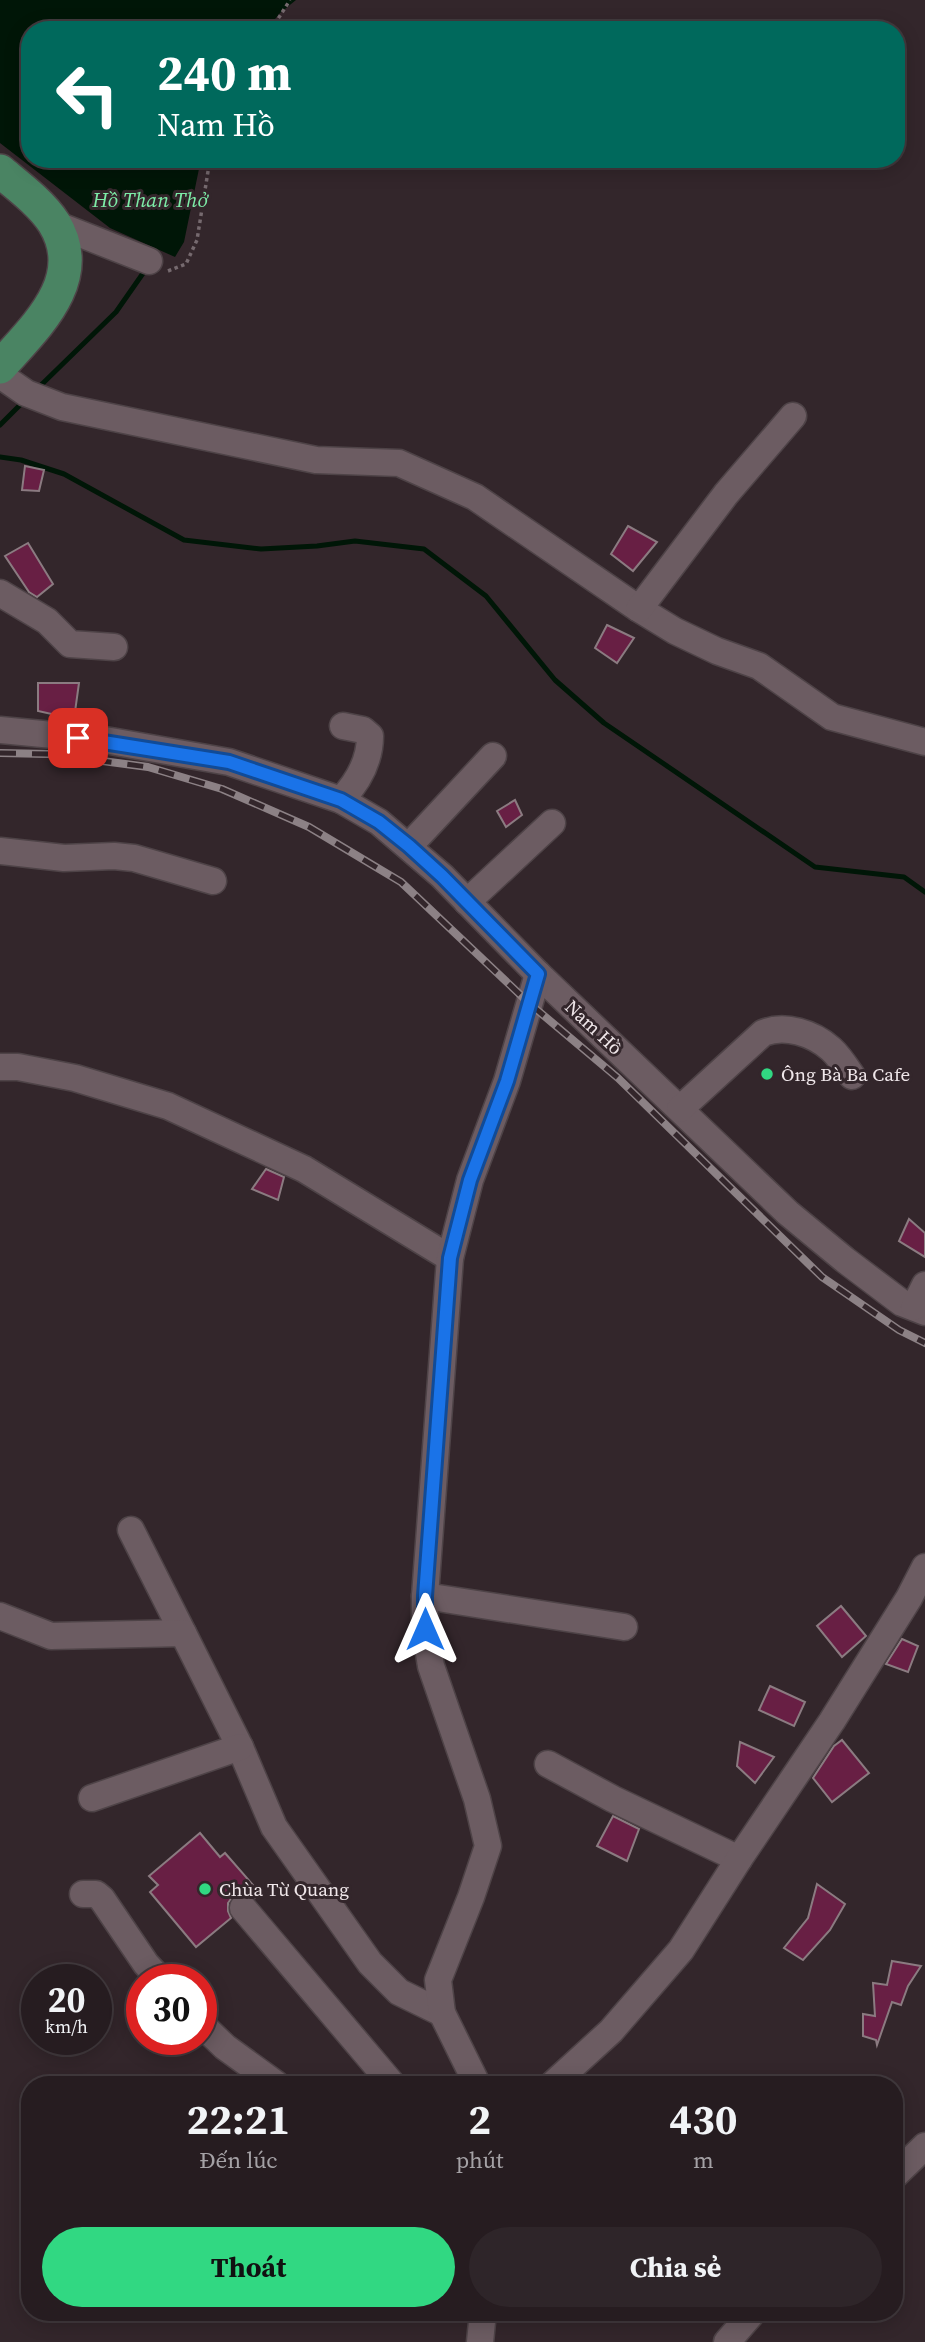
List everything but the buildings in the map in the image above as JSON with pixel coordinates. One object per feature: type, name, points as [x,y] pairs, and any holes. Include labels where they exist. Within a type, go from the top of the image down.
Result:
[{"type":"main road","points":[[0,171],[23,190],[55,224],[65,262],[57,297],[0,367]]},
{"type":"street","points":[[55,224],[149,261]]},
{"type":"street","points":[[0,375],[26,393],[62,407],[316,460],[399,463],[475,497],[639,609],[717,651],[759,666],[832,717],[925,742]]},
{"type":"street","points":[[639,609],[726,494],[793,416]]},
{"type":"street","points":[[0,593],[47,621],[70,644],[114,647]]},
{"type":"street","points":[[341,800],[358,782],[370,748],[370,736],[363,730],[344,726]]},
{"type":"street","name":"Nam Hồ","points":[[0,730],[105,740],[229,762],[341,800],[379,822],[409,846],[538,974],[798,1221],[845,1261],[902,1303],[921,1301]]},
{"type":"street","points":[[409,846],[493,756]]},
{"type":"street","points":[[467,902],[552,823]]},
{"type":"street","points":[[0,851],[64,858],[134,858],[213,881]]},
{"type":"street","points":[[473,2076],[442,2013],[438,1980],[488,1846],[477,1799],[431,1666],[425,1629],[425,1596],[450,1258],[470,1180],[507,1081],[538,974]]},
{"type":"street","points":[[680,1109],[763,1032],[777,1027],[811,1036],[831,1049],[852,1076]]},
{"type":"street","points":[[0,1067],[18,1066],[75,1078],[168,1106],[304,1169],[450,1258]]},
{"type":"street","points":[[131,1530],[240,1747],[274,1827],[370,1963],[399,1992],[442,2013]]},
{"type":"street","points":[[562,2076],[611,2031],[681,1950],[832,1721],[909,1598],[925,1567]]},
{"type":"street","points":[[425,1596],[624,1627]]},
{"type":"street","points":[[0,1616],[51,1636],[183,1633]]},
{"type":"street","points":[[92,1798],[240,1747]]},
{"type":"street","points":[[548,1764],[739,1859]]},
{"type":"street","points":[[83,1894],[96,1894],[148,1964]]},
{"type":"street","points":[[243,1908],[386,2076]]},
{"type":"street","points":[[217,2039],[265,2076]]},
{"type":"street","points":[[903,2167],[925,2146]]},
{"type":"street","points":[[480,2342],[482,2321]]},
{"type":"street","points":[[727,2342],[745,2321]]},
{"type":"path","points":[[277,21],[290,0]]},
{"type":"path","points":[[176,270],[186,264],[197,240],[209,168]]},
{"type":"water","name":"Hồ Than Thở","points":[[0,0],[296,0],[273,21],[21,21],[21,159],[0,143]]},
{"type":"water","name":"Hồ Than Thở","points":[[32,168],[199,168],[184,242],[175,257],[110,228]]},
{"type":"waterway","points":[[38,388],[116,312],[146,269]]},
{"type":"waterway","points":[[0,425],[23,402]]},
{"type":"waterway","points":[[0,457],[21,460],[64,474],[184,540],[261,549],[355,541],[424,549],[486,596],[555,680],[604,723],[815,867],[904,877],[925,892]]},
{"type":"railway","points":[[0,753],[49,754],[148,767],[222,789],[309,827],[401,882],[530,1004],[618,1078],[822,1277],[899,1330],[925,1343]]},
{"type":"place","name":"Ông Bà Ba Cafe","points":[[767,1074]]},
{"type":"place","name":"Chùa Từ Quang","points":[[205,1889]]},
{"type":"route","points":[[78,738],[105,740],[229,762],[341,800],[379,822],[409,846],[538,974],[507,1081],[470,1180],[450,1258],[444,1311],[425,1629]]}]
